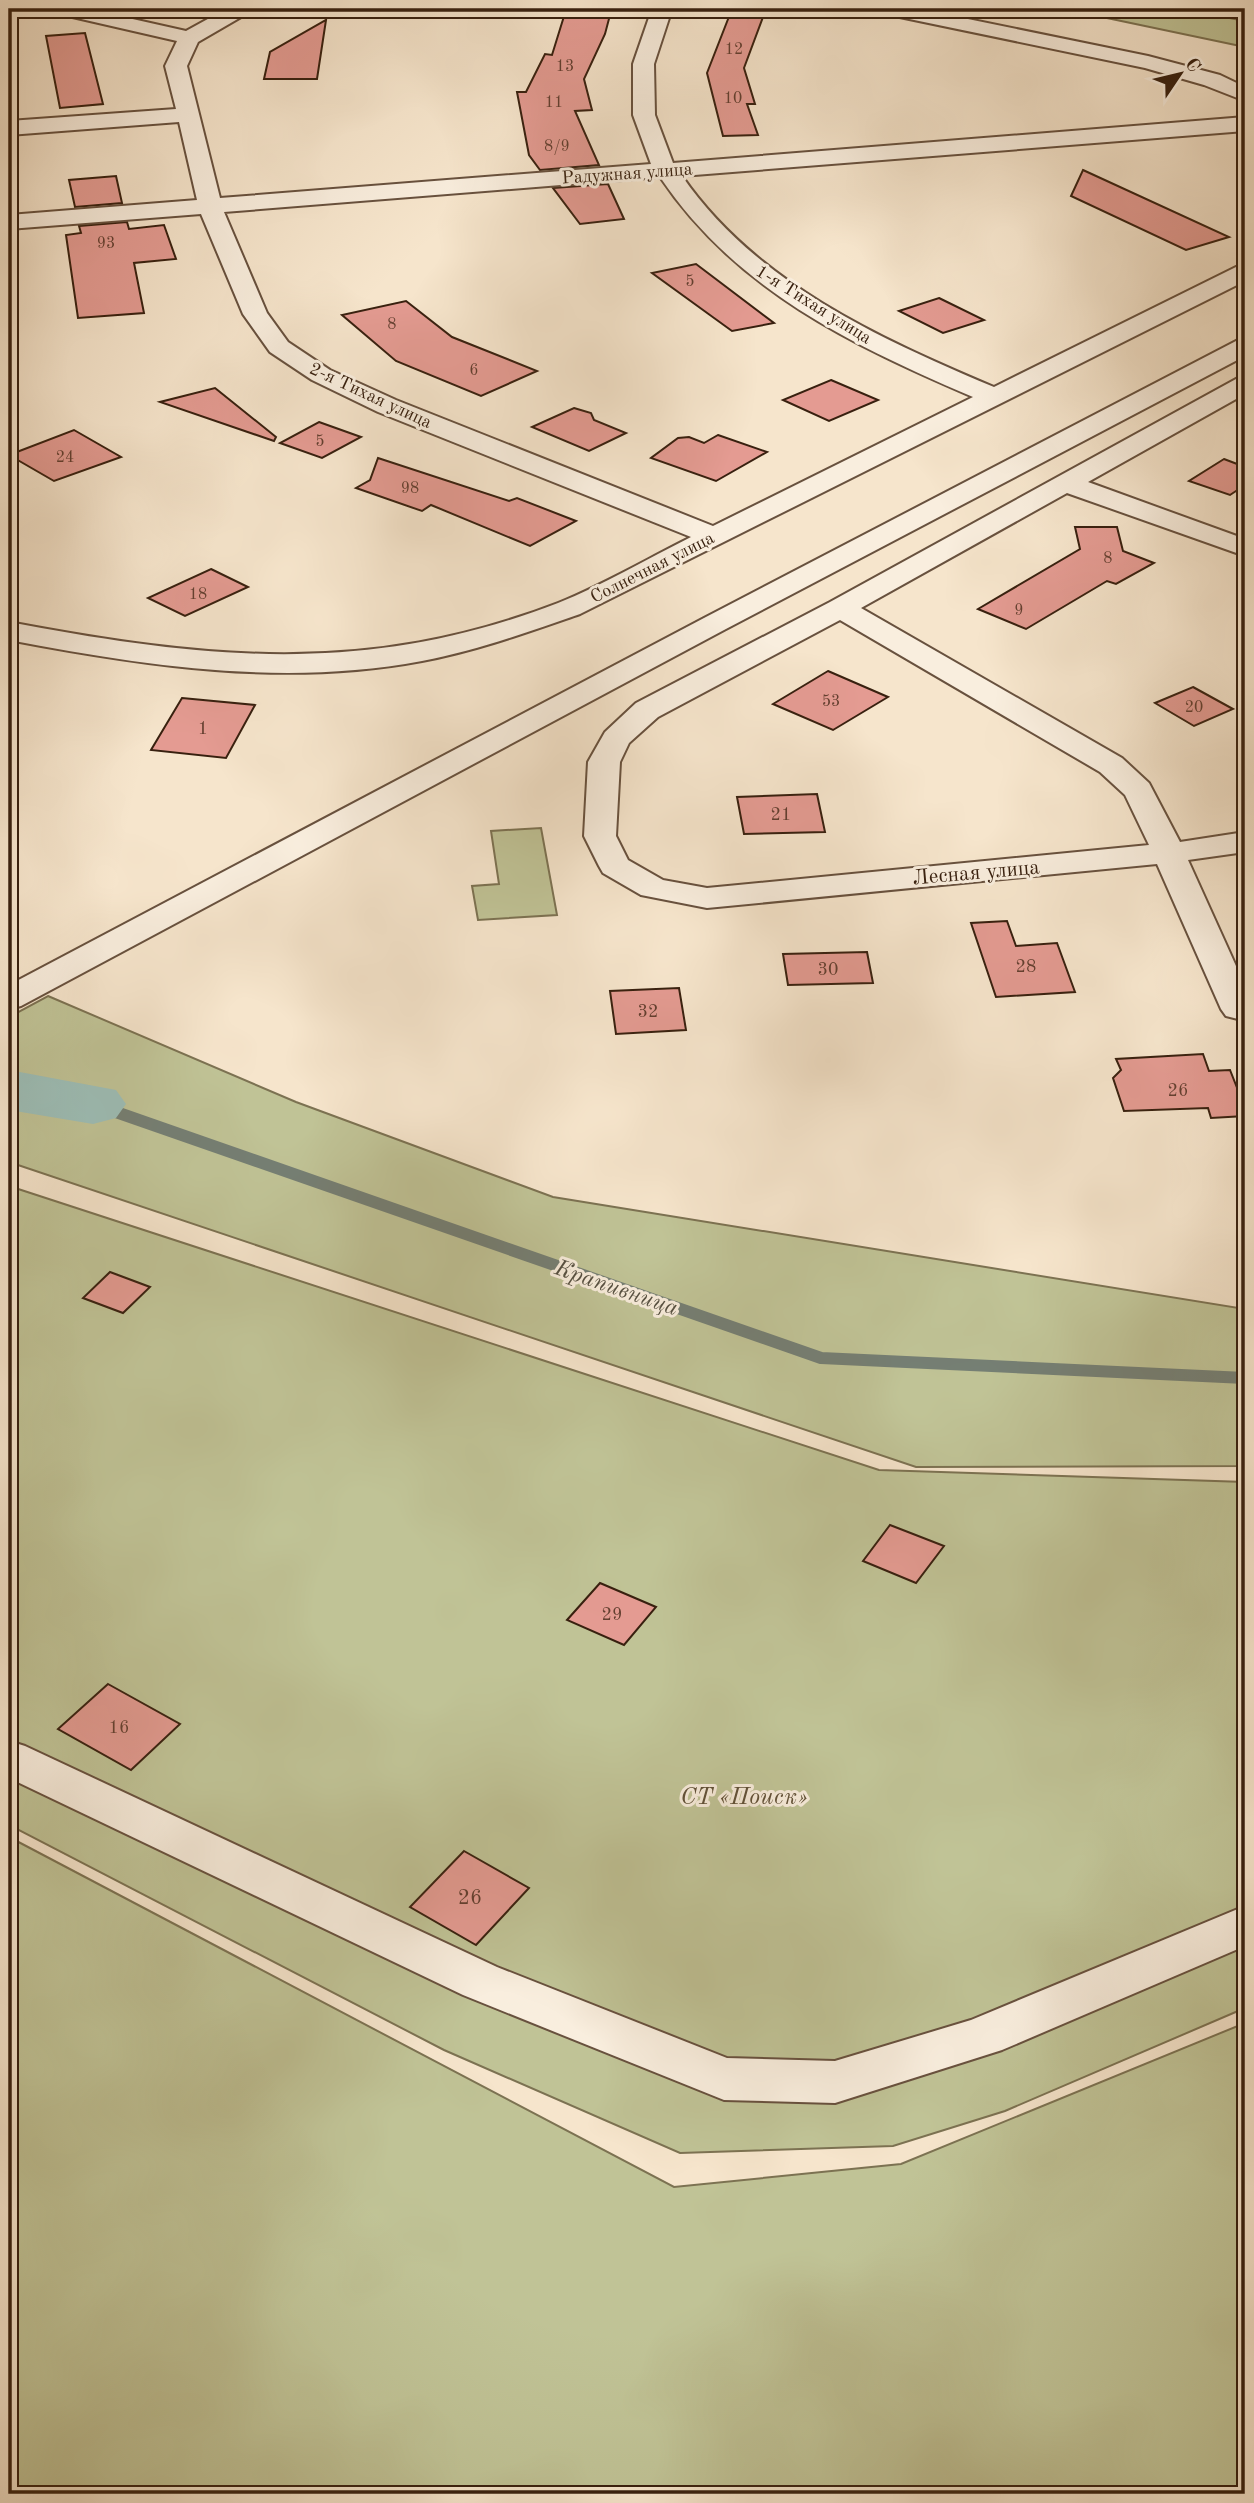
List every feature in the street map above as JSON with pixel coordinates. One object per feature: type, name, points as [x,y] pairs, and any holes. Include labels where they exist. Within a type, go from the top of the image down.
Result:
[{"type":"street","points":[[62,9],[188,38],[241,9]]},
{"type":"street","name":"1-я Тихая улица","points":[[662,9],[654,24],[644,62],[641,97],[663,170],[693,210],[744,259],[802,301],[869,340],[995,397]]},
{"type":"street","points":[[890,9],[1148,62],[1212,80],[1245,95]]},
{"type":"street","name":"2-я Тихая улица","points":[[188,38],[176,66],[210,206],[255,314],[279,347],[321,375],[387,406],[714,536]]},
{"type":"street","points":[[9,128],[186,115]]},
{"type":"street","name":"Радужная улица","points":[[9,222],[1245,124]]},
{"type":"street","name":"Солнечная улица","points":[[14,638],[215,664],[312,665],[403,656],[485,637],[570,608],[1245,272]]},
{"type":"street","points":[[9,999],[726,617],[1245,346]]},
{"type":"street","name":"Лесная улица","points":[[1245,384],[840,608],[647,710],[616,739],[604,762],[600,836],[615,866],[653,888],[707,898],[1170,853],[1245,842]]},
{"type":"street","points":[[1064,483],[1245,548]]},
{"type":"street","points":[[840,608],[1111,765],[1139,790],[1170,853],[1238,1009]]},
{"type":"street","points":[[9,1758],[480,1981],[724,2079],[835,2082],[984,2036],[1245,1926]]},
{"type":"green space","points":[[1064,9],[1183,9],[1245,21],[1245,47]]},
{"type":"green space","points":[[541,828],[557,915],[478,920],[472,886],[499,884],[491,831]]},
{"type":"green space","points":[[48,996],[296,1102],[553,1197],[1245,1309],[1245,1466],[916,1467],[9,1162],[9,1017]]},
{"type":"green space","name":"СТ «Поиск»","points":[[9,1186],[879,1470],[1245,1482],[1245,2008],[1005,2111],[893,2146],[680,2153],[444,2050],[9,1825]]},
{"type":"green space","points":[[9,1837],[674,2187],[901,2164],[1245,2023],[1245,2494],[9,2494]]},
{"type":"building","points":[[732,9],[766,9],[744,68],[755,104],[747,104],[758,135],[723,136],[707,73]]},
{"type":"building","points":[[565,13],[610,15],[605,34],[584,79],[592,110],[575,111],[599,165],[540,170],[529,155],[517,92],[526,92],[545,54],[552,55]]},
{"type":"building","points":[[326,20],[317,79],[264,79],[270,52]]},
{"type":"building","points":[[85,33],[103,104],[60,108],[46,36]]},
{"type":"building","points":[[1083,170],[1229,237],[1186,250],[1071,196]]},
{"type":"building","points":[[116,176],[122,203],[75,207],[69,180]]},
{"type":"building","points":[[608,184],[624,219],[580,224],[553,188]]},
{"type":"building","points":[[127,222],[129,229],[164,225],[176,259],[134,263],[144,313],[78,318],[66,235],[81,233],[79,226]]},
{"type":"building","points":[[696,264],[774,323],[732,331],[652,273]]},
{"type":"building","points":[[939,298],[984,320],[943,333],[899,311]]},
{"type":"building","points":[[406,301],[452,337],[537,371],[481,396],[396,361],[342,315]]},
{"type":"building","points":[[831,380],[878,400],[829,421],[783,400]]},
{"type":"building","points":[[215,388],[276,437],[274,441],[160,402]]},
{"type":"building","points":[[574,408],[591,413],[594,420],[626,433],[589,451],[532,427]]},
{"type":"building","points":[[319,422],[361,437],[322,458],[280,443]]},
{"type":"building","points":[[74,430],[121,457],[54,481],[9,455]]},
{"type":"building","points":[[718,435],[767,452],[716,481],[651,458],[678,438],[689,437],[704,443]]},
{"type":"building","points":[[378,458],[509,501],[517,498],[576,521],[530,546],[431,505],[422,511],[356,488],[370,480]]},
{"type":"building","points":[[1224,459],[1245,467],[1245,485],[1230,495],[1189,481]]},
{"type":"building","points":[[1075,527],[1117,527],[1123,551],[1154,563],[1116,584],[1107,581],[1026,629],[978,609],[1080,549]]},
{"type":"building","points":[[211,569],[248,587],[185,616],[148,598]]},
{"type":"building","points":[[828,671],[888,697],[833,730],[773,704]]},
{"type":"building","points":[[1193,687],[1233,709],[1194,726],[1155,703]]},
{"type":"building","points":[[182,698],[255,705],[226,758],[151,750]]},
{"type":"building","points":[[817,794],[825,832],[744,834],[737,797]]},
{"type":"building","points":[[1007,921],[1016,946],[1057,943],[1075,992],[996,997],[971,923]]},
{"type":"building","points":[[867,952],[873,983],[788,985],[783,954]]},
{"type":"building","points":[[679,988],[686,1030],[616,1034],[610,991]]},
{"type":"building","points":[[1203,1054],[1209,1071],[1230,1070],[1245,1108],[1245,1116],[1211,1118],[1208,1108],[1124,1111],[1113,1078],[1121,1070],[1116,1059]]},
{"type":"building","points":[[110,1272],[150,1287],[123,1313],[83,1298]]},
{"type":"building","points":[[890,1525],[944,1546],[916,1583],[863,1561]]},
{"type":"building","points":[[600,1583],[656,1607],[624,1645],[567,1620]]},
{"type":"building","points":[[108,1684],[180,1724],[131,1770],[58,1729]]},
{"type":"building","points":[[464,1851],[529,1888],[476,1945],[410,1907]]},
{"type":"waterway","name":"Крапивница","points":[[9,1090],[93,1104]]},
{"type":"waterway","name":"Крапивница","points":[[93,1104],[821,1358],[1245,1378]]}]
